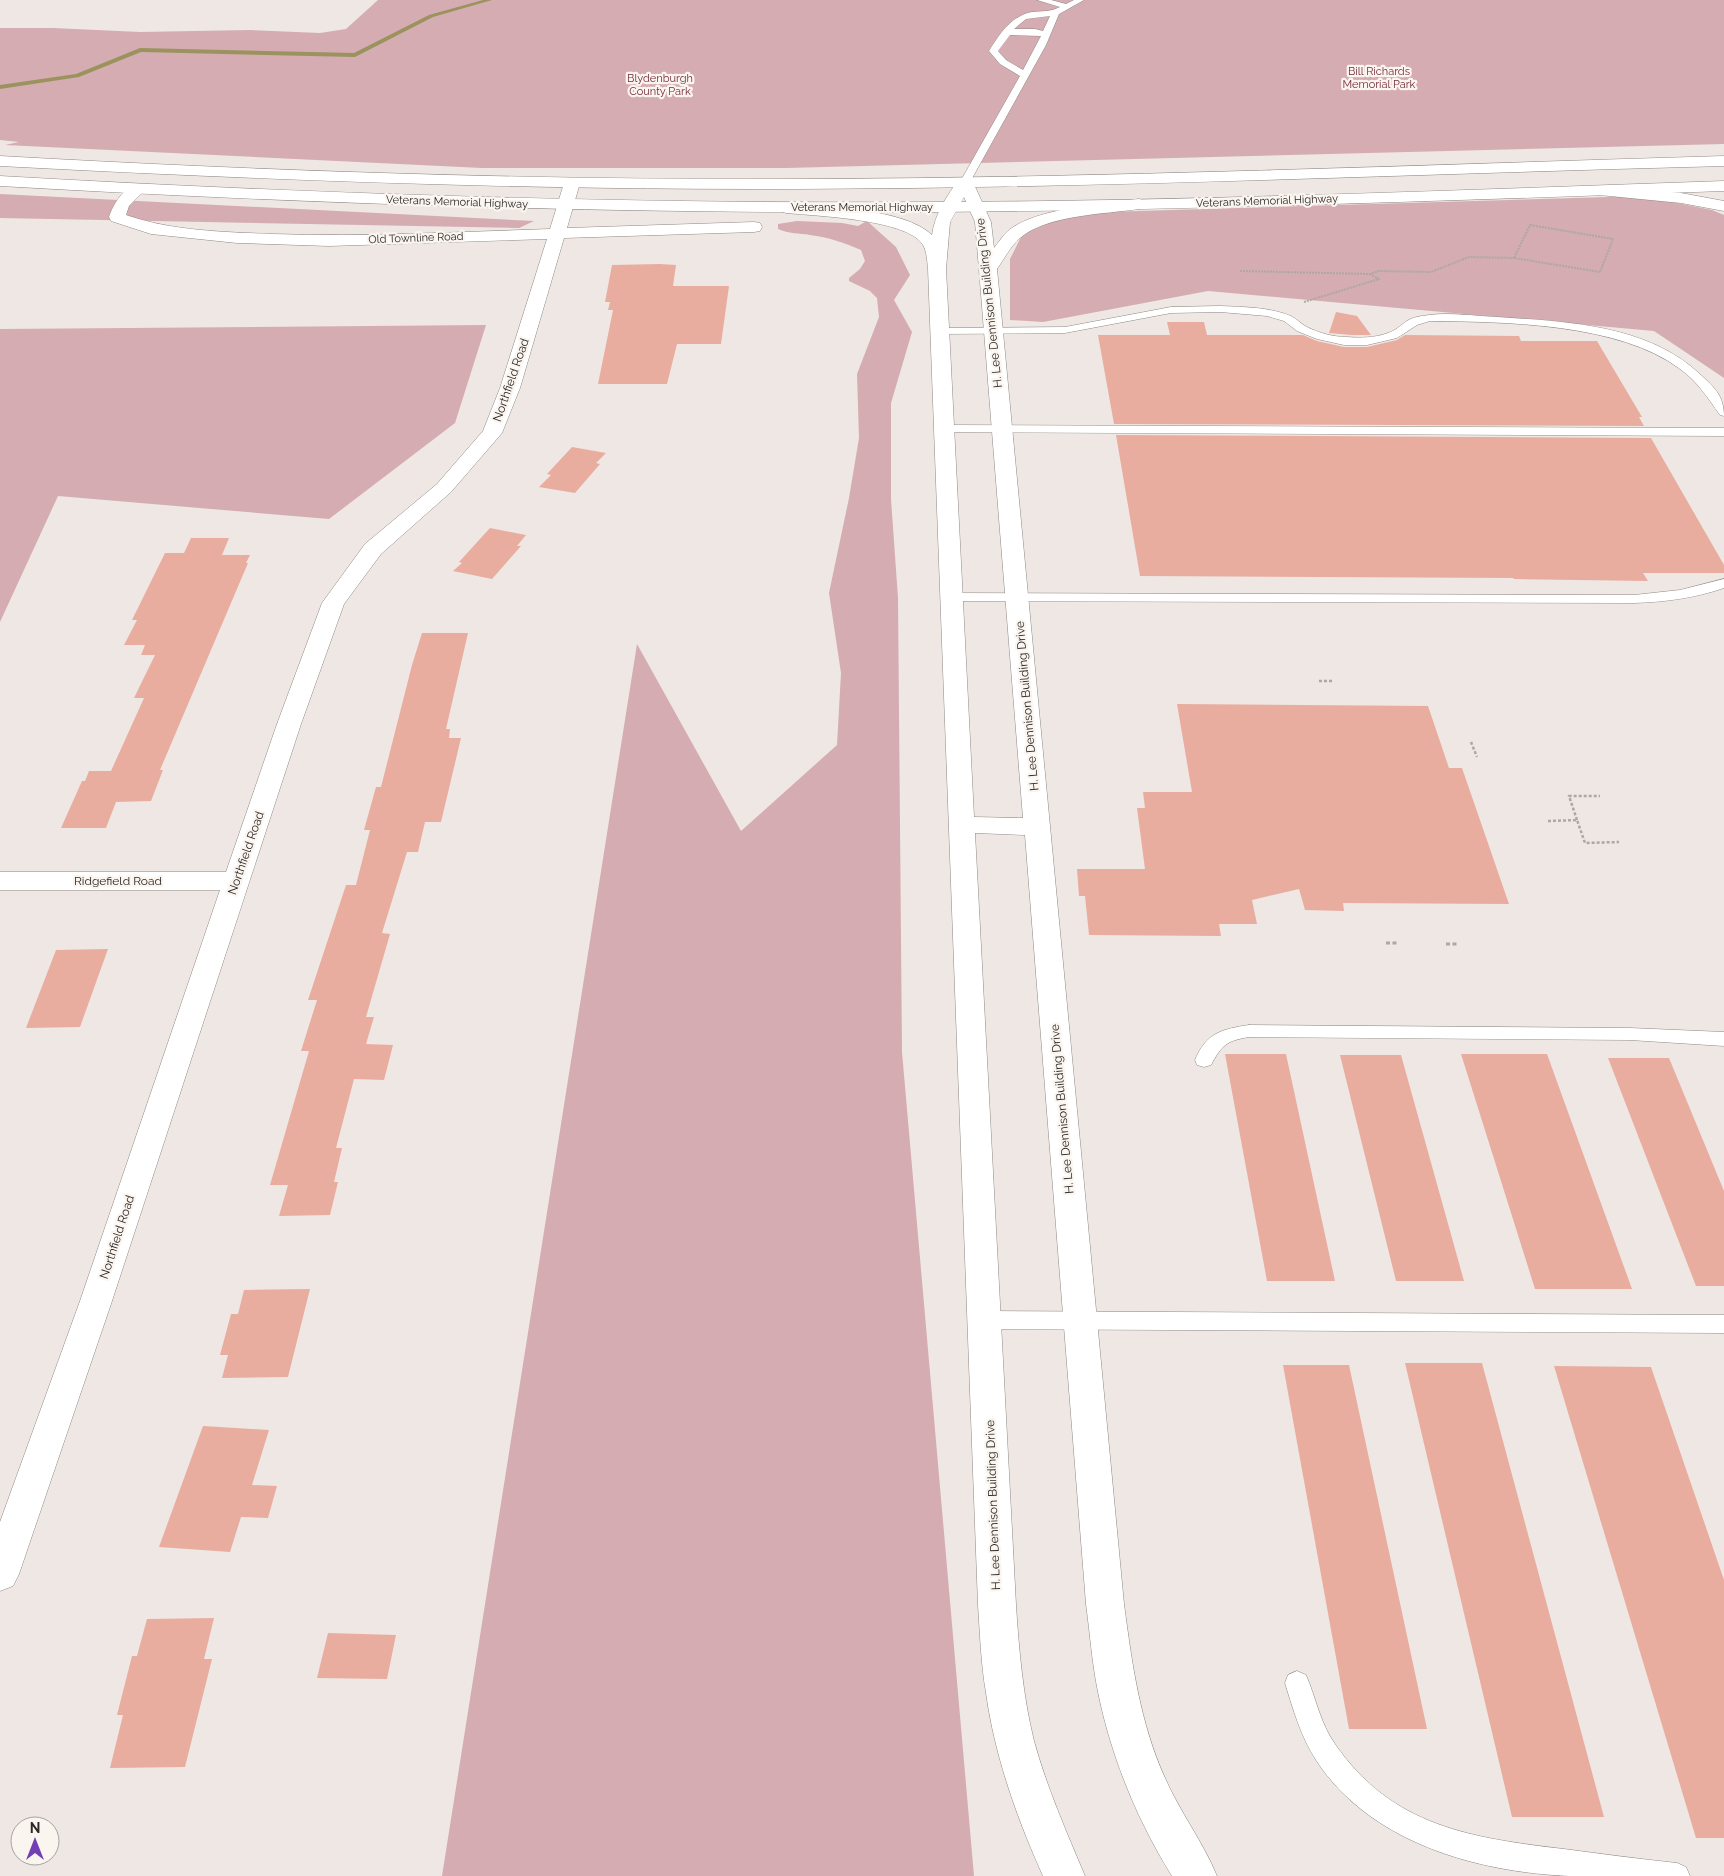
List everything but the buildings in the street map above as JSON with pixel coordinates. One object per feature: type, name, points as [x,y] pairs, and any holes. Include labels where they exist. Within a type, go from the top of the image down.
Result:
[{"type":"main road","name":"Veterans Memorial Highway","points":[[0,160],[772,207],[1139,204],[1724,186]]},
{"type":"main road","name":"Veterans Memorial Highway","points":[[0,181],[138,189],[454,202],[569,194],[965,182],[1152,179],[1722,161]]},
{"type":"main road","name":"H. Lee Dennison Building Drive","points":[[965,182],[983,222],[988,269],[1105,1604],[1117,1690],[1142,1772],[1164,1819],[1196,1876]]},
{"type":"main road","name":"H. Lee Dennison Building Drive","points":[[965,182],[942,222],[937,269],[997,1605],[1005,1693],[1023,1772],[1041,1824],[1064,1876]]},
{"type":"main road","name":"Old Townline Road","points":[[138,189],[122,204],[117,217],[151,228],[237,238],[329,241],[754,227]]},
{"type":"main road","points":[[1581,190],[1681,198],[1724,206]]},
{"type":"main road","name":"Northfield Road","points":[[0,1574],[96,1301],[289,724],[333,603],[373,549],[444,488],[492,433],[510,388],[569,194]]},
{"type":"main road","points":[[988,269],[1010,239],[1030,226],[1060,217],[1139,204]]},
{"type":"main road","points":[[772,207],[878,218],[908,226],[922,234],[930,242],[937,269]]},
{"type":"main road","points":[[963,825],[1038,827]]},
{"type":"main road","name":"Ridgefield Road","points":[[0,881],[236,881]]},
{"type":"lane","points":[[1041,0],[1064,3],[1080,0]]},
{"type":"lane","points":[[965,182],[1025,75],[1046,35],[1055,12],[1064,3]]},
{"type":"lane","points":[[1025,75],[1003,62],[992,51],[1018,18],[1036,13],[1055,12]]},
{"type":"lane","points":[[1007,32],[1035,32],[1046,35]]},
{"type":"lane","points":[[940,331],[1065,330],[1182,309],[1220,309],[1268,313],[1288,319],[1301,329],[1321,337],[1355,341],[1377,340],[1393,336],[1413,322],[1430,318],[1555,325],[1607,333],[1641,344],[1671,358],[1704,383],[1724,412]]},
{"type":"lane","points":[[944,429],[1724,432]]},
{"type":"lane","points":[[953,597],[1634,599],[1686,594],[1724,583]]},
{"type":"lane","points":[[1204,1060],[1212,1044],[1222,1037],[1249,1031],[1630,1034],[1724,1039]]},
{"type":"lane","points":[[985,1320],[1724,1324]]},
{"type":"lane","points":[[1297,1683],[1314,1730],[1326,1753],[1345,1777],[1366,1798],[1396,1819],[1420,1832],[1458,1845],[1493,1853],[1665,1875]]},
{"type":"path","points":[[1240,271],[1370,274],[1379,271],[1431,272],[1469,258],[1514,258],[1600,272],[1613,239],[1530,225],[1514,258]]},
{"type":"path","points":[[1268,313],[1380,279],[1370,274]]},
{"type":"path","points":[[1319,681],[1333,681]]},
{"type":"path","points":[[1471,742],[1477,757]]},
{"type":"path","points":[[1600,796],[1569,796],[1585,843],[1619,842]]},
{"type":"path","points":[[1548,821],[1577,820]]},
{"type":"path","points":[[1386,943],[1399,943]]},
{"type":"path","points":[[1446,944],[1459,944]]},
{"type":"green space","name":"Blydenburgh County Park","points":[[378,0],[1724,0],[1724,144],[786,168],[482,168],[5,145],[19,142],[0,140],[0,28],[53,28],[140,32],[250,30],[320,33],[346,29]]},
{"type":"green space","points":[[0,194],[534,221],[519,228],[0,218]]},
{"type":"green space","points":[[1642,196],[1712,210],[1724,215],[1724,378],[1654,331],[1208,291],[1043,322],[1010,320],[1010,259],[1022,235],[1055,220],[1106,212]]},
{"type":"green space","points":[[797,221],[842,223],[858,226],[867,221],[896,247],[910,275],[894,300],[912,332],[891,403],[891,499],[898,598],[902,1052],[974,1876],[442,1876],[637,644],[741,831],[837,745],[841,673],[829,593],[849,498],[859,438],[857,374],[879,317],[877,298],[870,291],[849,281],[849,278],[860,269],[865,261],[861,250],[830,239],[790,233],[778,229],[778,224]]},
{"type":"green space","points":[[486,325],[455,423],[329,519],[58,496],[0,622],[0,329]]},
{"type":"waterway","points":[[0,87],[77,76],[140,50],[355,55],[431,16],[489,0]]},
{"type":"park label","name":"Bill Richards Memorial Park","points":[[1379,77]]}]
